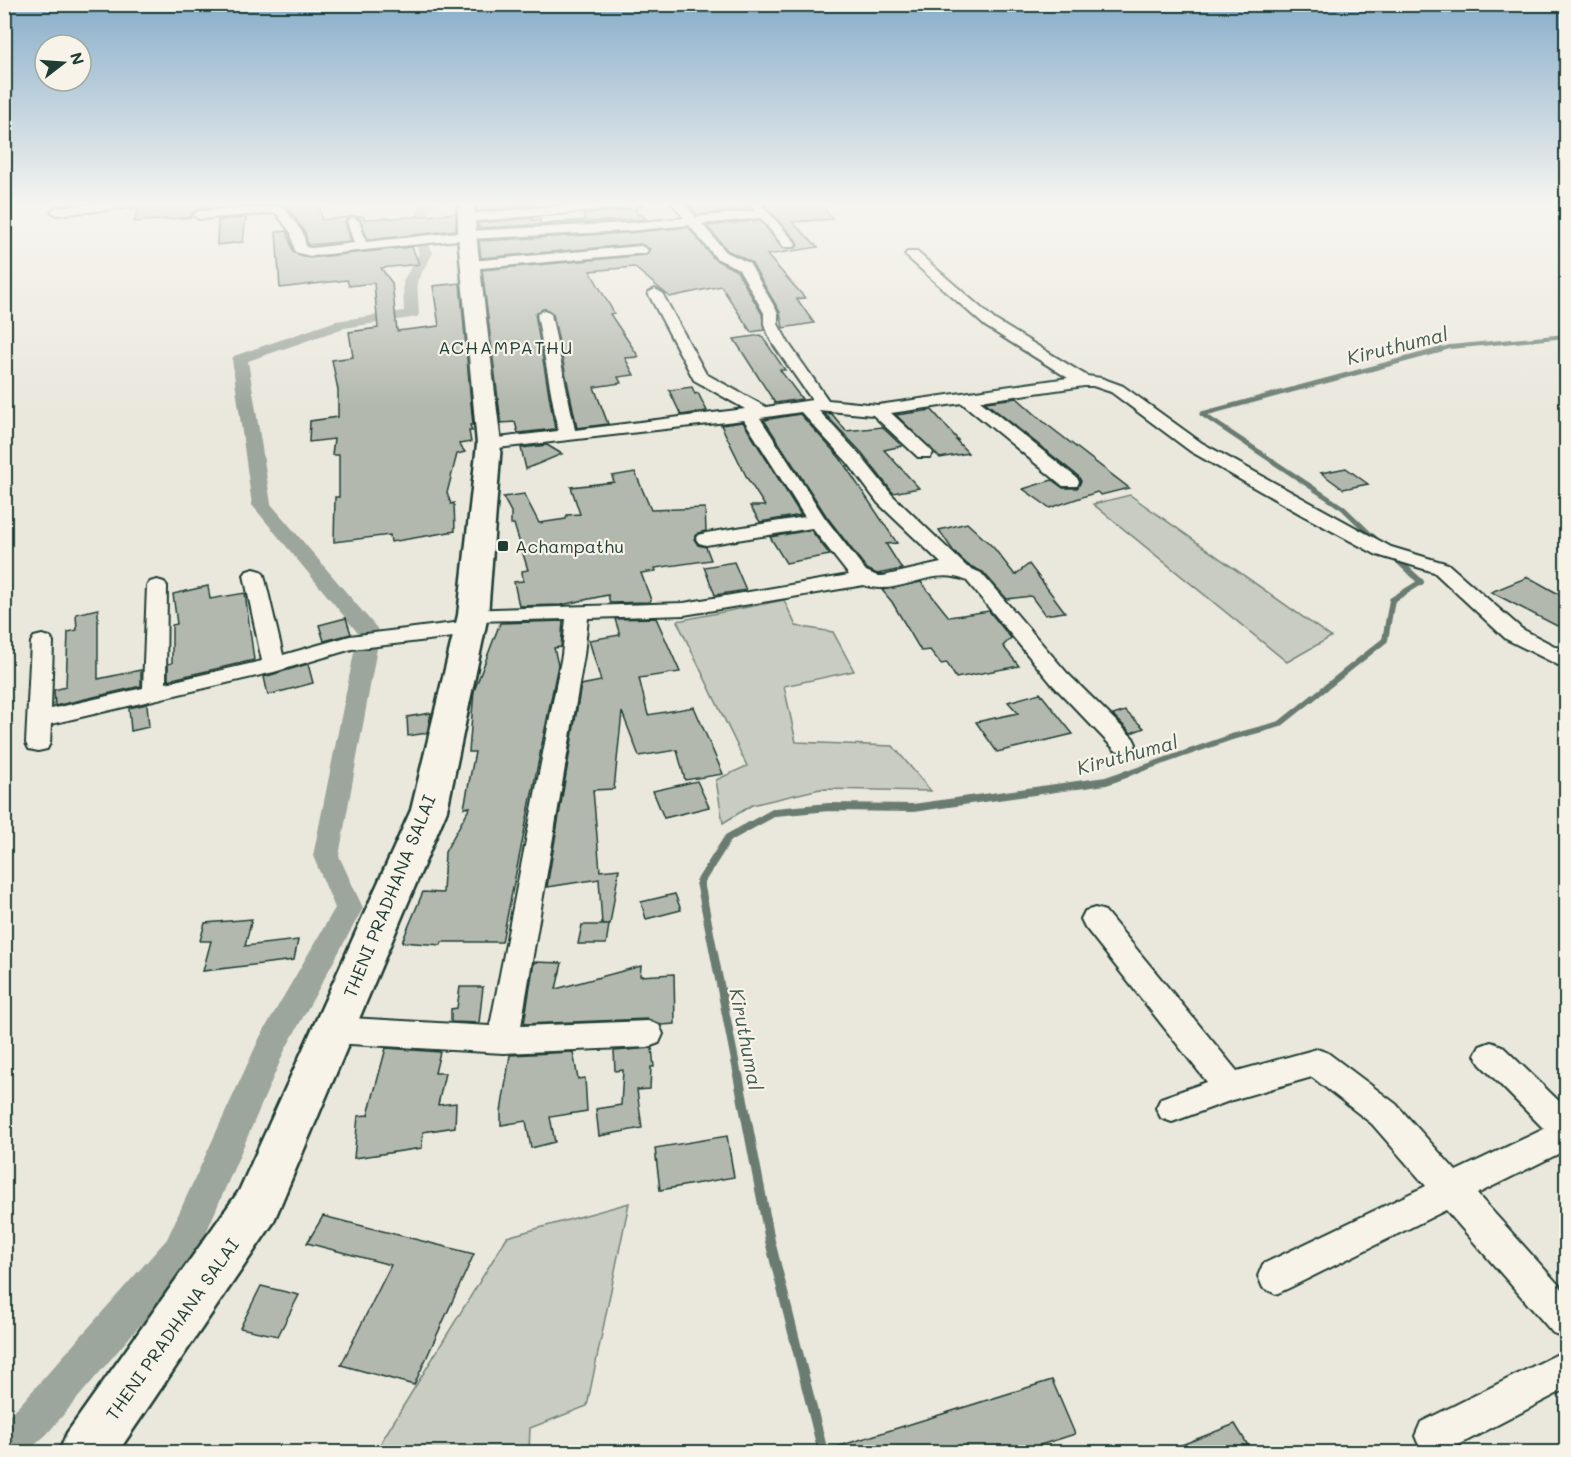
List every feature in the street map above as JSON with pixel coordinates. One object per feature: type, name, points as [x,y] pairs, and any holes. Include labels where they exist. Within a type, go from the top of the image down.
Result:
[{"type":"main road","name":"THENI PRADHANA SALAI","points":[[86,1452],[256,1207],[429,810],[471,621],[489,444],[466,271]]},
{"type":"street","points":[[747,271],[771,313],[771,324],[814,405],[885,499],[958,569],[974,576],[1059,678],[1124,744]]},
{"type":"street","points":[[930,271],[990,323],[1084,381]]},
{"type":"street","points":[[655,293],[700,377],[755,412],[817,521],[865,579]]},
{"type":"street","points":[[544,314],[568,436]]},
{"type":"street","points":[[489,444],[814,405],[878,410],[1095,381],[1117,388],[1196,447],[1389,553],[1427,562],[1441,568],[1514,634],[1566,660]]},
{"type":"street","points":[[966,398],[1070,482]]},
{"type":"street","points":[[878,410],[924,453]]},
{"type":"street","points":[[706,539],[817,521]]},
{"type":"street","points":[[39,719],[274,665],[350,643],[406,636],[471,621],[578,612],[708,607],[865,579],[883,582],[958,569]]},
{"type":"street","points":[[254,575],[274,665]]},
{"type":"street","points":[[153,693],[157,586]]},
{"type":"street","points":[[503,1040],[573,655],[578,612]]},
{"type":"street","points":[[38,743],[42,642]]},
{"type":"street","points":[[1095,919],[1230,1087]]},
{"type":"street","points":[[333,1030],[503,1040],[648,1034]]},
{"type":"street","points":[[1491,1055],[1566,1129]]},
{"type":"street","points":[[1172,1107],[1230,1087],[1317,1062],[1384,1114],[1566,1320]]},
{"type":"street","points":[[1276,1276],[1566,1134]]},
{"type":"street","points":[[1435,1436],[1566,1369]]},
{"type":"shaded area","points":[[1130,495],[1331,637],[1287,662],[1093,504]]},
{"type":"shaded area","points":[[784,600],[796,626],[833,632],[854,671],[784,686],[796,742],[893,746],[931,791],[820,789],[752,805],[723,823],[716,780],[747,766],[677,621]]},
{"type":"shaded area","points":[[629,1203],[587,1406],[530,1428],[529,1452],[375,1452],[507,1237]]},
{"type":"building","points":[[279,271],[383,271],[392,283],[397,331],[439,326],[433,286],[460,283],[473,425],[470,425],[472,431],[469,431],[471,442],[459,444],[465,452],[457,454],[447,493],[451,504],[454,503],[455,531],[391,542],[390,535],[334,542],[335,497],[339,497],[339,455],[332,455],[334,439],[309,442],[310,421],[338,417],[338,390],[332,360],[353,357],[349,332],[378,328],[374,283],[349,286],[347,280],[280,288]]},
{"type":"building","points":[[482,271],[590,271],[614,313],[610,314],[639,357],[625,358],[634,375],[618,377],[621,383],[594,387],[608,424],[577,428],[553,314],[545,308],[535,314],[555,429],[518,433],[515,422],[501,423]]},
{"type":"building","points":[[639,271],[737,271],[762,314],[764,330],[751,332],[721,286],[670,297]]},
{"type":"building","points":[[756,271],[781,271],[805,298],[797,299],[814,323],[783,328],[780,312]]},
{"type":"building","points":[[761,335],[785,370],[780,370],[802,399],[775,403],[734,339]]},
{"type":"building","points":[[692,387],[695,394],[698,393],[707,411],[681,415],[669,390]]},
{"type":"building","points":[[1017,398],[1045,423],[1129,488],[1101,495],[1097,492],[1050,508],[1023,489],[1052,480],[1063,488],[1077,488],[1081,481],[1078,476],[985,402]]},
{"type":"building","points":[[932,410],[968,453],[940,458],[896,415]]},
{"type":"building","points":[[824,413],[832,414],[846,431],[882,427],[902,446],[884,450],[919,488],[893,493],[862,453]]},
{"type":"building","points":[[800,414],[840,458],[897,543],[886,544],[902,569],[877,574],[867,569],[827,517],[764,420]]},
{"type":"building","points":[[743,422],[801,515],[760,522],[750,506],[765,506],[747,478],[721,425]]},
{"type":"building","points":[[547,445],[562,454],[526,469],[521,448]]},
{"type":"building","points":[[1346,468],[1368,484],[1343,489],[1321,473]]},
{"type":"building","points":[[635,472],[651,510],[705,508],[706,531],[698,533],[694,539],[698,545],[706,547],[711,560],[655,568],[656,571],[641,573],[651,600],[649,602],[610,603],[608,595],[561,605],[519,606],[514,582],[523,581],[522,571],[528,570],[514,524],[511,524],[511,512],[503,497],[524,494],[539,523],[566,519],[567,515],[580,514],[571,487],[614,482],[612,476]]},
{"type":"building","points":[[967,523],[993,547],[1015,575],[1029,564],[1065,612],[1045,615],[1031,596],[1007,599],[983,572],[968,565],[954,552],[939,530]]},
{"type":"building","points":[[811,530],[830,555],[786,563],[770,537]]},
{"type":"building","points":[[734,562],[746,590],[715,595],[704,567]]},
{"type":"building","points":[[1528,577],[1566,598],[1566,622],[1557,626],[1491,592]]},
{"type":"building","points":[[921,582],[949,617],[989,611],[1011,638],[1003,646],[1019,666],[956,678],[947,663],[941,664],[930,650],[921,651],[892,602],[882,590]]},
{"type":"building","points":[[208,586],[210,599],[245,593],[254,660],[168,680],[168,664],[172,663],[172,625],[177,624],[173,594]]},
{"type":"building","points":[[98,609],[98,679],[141,670],[141,686],[55,706],[54,690],[66,687],[68,632],[77,630],[76,614]]},
{"type":"building","points":[[346,618],[351,634],[324,641],[319,625]]},
{"type":"building","points":[[656,618],[680,672],[639,678],[648,715],[694,707],[723,774],[685,780],[677,750],[639,756],[622,712],[614,789],[593,790],[600,871],[619,869],[610,924],[602,924],[599,879],[547,887],[581,685],[601,681],[589,640],[620,635],[615,619]]},
{"type":"building","points":[[563,621],[561,647],[554,648],[558,665],[502,942],[442,942],[441,945],[402,942],[423,892],[443,893],[445,852],[470,807],[464,808],[475,752],[469,752],[474,691],[500,623]]},
{"type":"building","points":[[308,664],[313,683],[268,695],[264,677]]},
{"type":"building","points":[[1040,693],[1073,734],[997,752],[976,722],[1018,713],[1008,702]]},
{"type":"building","points":[[147,704],[149,727],[131,731],[129,708]]},
{"type":"building","points":[[1125,711],[1144,728],[1131,733],[1113,715]]},
{"type":"building","points":[[431,713],[427,733],[408,736],[407,717]]},
{"type":"building","points":[[697,781],[709,807],[664,818],[653,791]]},
{"type":"building","points":[[675,894],[681,910],[646,919],[641,902]]},
{"type":"building","points":[[252,919],[245,946],[298,940],[294,960],[203,971],[211,941],[200,941],[205,923]]},
{"type":"building","points":[[582,925],[609,925],[606,944],[578,944]]},
{"type":"building","points":[[534,962],[562,963],[556,989],[641,966],[640,976],[674,974],[675,1024],[661,1025],[648,1019],[524,1024]]},
{"type":"building","points":[[460,987],[483,987],[479,1023],[451,1022],[451,1009],[457,1008]]},
{"type":"building","points":[[386,1048],[440,1052],[435,1073],[445,1073],[438,1105],[456,1103],[455,1127],[423,1132],[422,1148],[354,1158],[358,1116],[368,1115]]},
{"type":"building","points":[[652,1048],[654,1067],[651,1067],[650,1089],[637,1090],[642,1128],[599,1136],[596,1109],[621,1105],[623,1070],[615,1071],[614,1051]]},
{"type":"building","points":[[573,1052],[578,1079],[585,1078],[587,1111],[550,1117],[555,1142],[531,1148],[526,1121],[501,1125],[510,1055]]},
{"type":"building","points":[[727,1136],[734,1177],[660,1190],[655,1148]]},
{"type":"building","points":[[323,1216],[474,1254],[414,1385],[341,1365],[391,1265],[307,1243]]},
{"type":"building","points":[[261,1286],[299,1295],[278,1336],[240,1328]]},
{"type":"building","points":[[1052,1380],[1075,1434],[1018,1452],[834,1452],[833,1448]]},
{"type":"building","points":[[1235,1424],[1252,1452],[1166,1452],[1166,1451]]},
{"type":"waterway","points":[[4,1446],[33,1420],[180,1251],[271,1046],[349,908],[326,856],[369,632],[262,505],[240,359],[341,324],[412,314],[410,281],[416,271]]},
{"type":"waterway","name":"Kiruthumal","points":[[1435,351],[1450,347],[1566,336]]},
{"type":"waterway","name":"Kiruthumal","points":[[1374,538],[1343,508],[1202,414],[1441,350]]},
{"type":"waterway","name":"Kiruthumal","points":[[1374,538],[1378,542]]},
{"type":"waterway","name":"Kiruthumal","points":[[1121,776],[1232,737],[1280,724],[1385,640],[1392,600],[1421,582],[1393,556]]},
{"type":"waterway","name":"Kiruthumal","points":[[738,1076],[700,882],[728,838],[775,812],[829,807],[913,808],[1106,781],[1126,774]]},
{"type":"waterway","name":"Kiruthumal","points":[[738,1075],[770,1241],[823,1452]]},
{"type":"place","name":"Achampathu","points":[[503,546]]},
{"type":"district","name":"ACHAMPATHU","points":[[506,347]]}]
